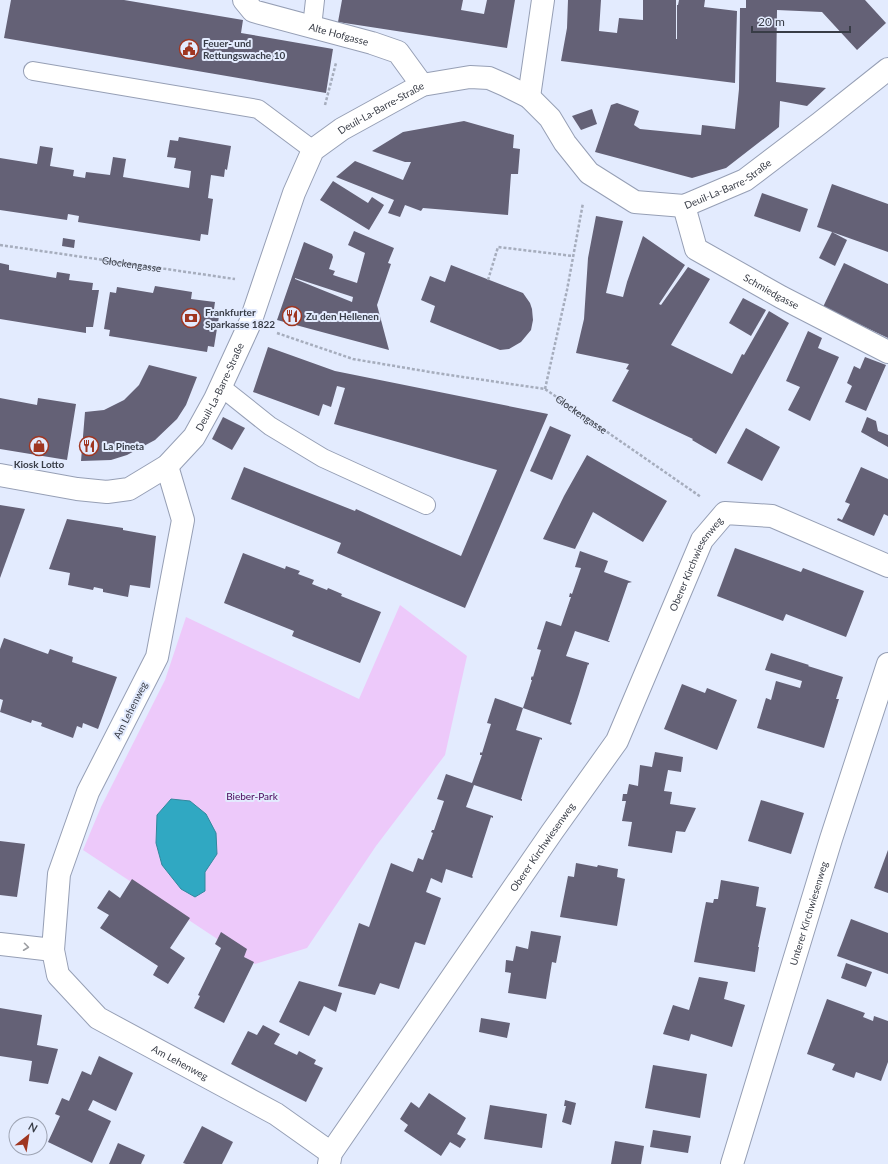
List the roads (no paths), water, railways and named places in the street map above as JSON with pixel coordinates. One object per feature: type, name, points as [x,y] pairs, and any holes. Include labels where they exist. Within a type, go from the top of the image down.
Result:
[{"type":"street","name":"Alte Hofgasse","points":[[244,0],[253,11],[372,43],[398,52],[422,85]]},
{"type":"street","points":[[529,97],[543,0]]},
{"type":"street","name":"Deuil-La-Barre-Straße","points":[[0,475],[77,489],[107,492],[129,489],[167,466],[194,437],[215,399],[250,323],[294,193],[313,150],[342,129],[422,85],[470,77],[488,78],[529,97],[550,118],[565,143],[589,173],[635,202],[684,206],[745,180],[888,69]]},
{"type":"street","name":"Schmiedgasse","points":[[684,206],[696,249],[781,297],[888,352]]},
{"type":"street","name":"Am Lehenweg","points":[[167,466],[183,520],[157,657],[88,792],[59,874],[53,950],[58,975],[98,1018],[276,1114],[330,1159]]},
{"type":"street","name":"Oberer Kirchwiesenweg","points":[[330,1159],[552,832],[616,741],[702,540],[725,513],[772,516],[888,566]]},
{"type":"street","name":"Unterer Kirchwiesenweg","points":[[732,1164],[831,839],[888,664]]},
{"type":"street","points":[[0,944],[53,950]]},
{"type":"lane","points":[[312,27],[315,0]]},
{"type":"lane","points":[[32,71],[258,109],[313,150]]},
{"type":"lane","points":[[221,386],[270,426],[323,458],[426,505]]},
{"type":"water","points":[[171,799],[190,801],[206,814],[216,833],[217,854],[205,872],[205,891],[195,897],[181,889],[162,865],[156,843],[157,815]]},
{"type":"place","name":"Feuer- und Rettungswache 10","points":[[189,49]]},
{"type":"place","name":"Zu den Hellenen","points":[[292,316]]},
{"type":"place","name":"Frankfurter Sparkasse 1822","points":[[191,318]]},
{"type":"place","name":"Kiosk Lotto","points":[[39,446]]},
{"type":"place","name":"La Pineta","points":[[89,446]]},
{"type":"park label","name":"Bieber-Park","points":[[252,796]]}]
